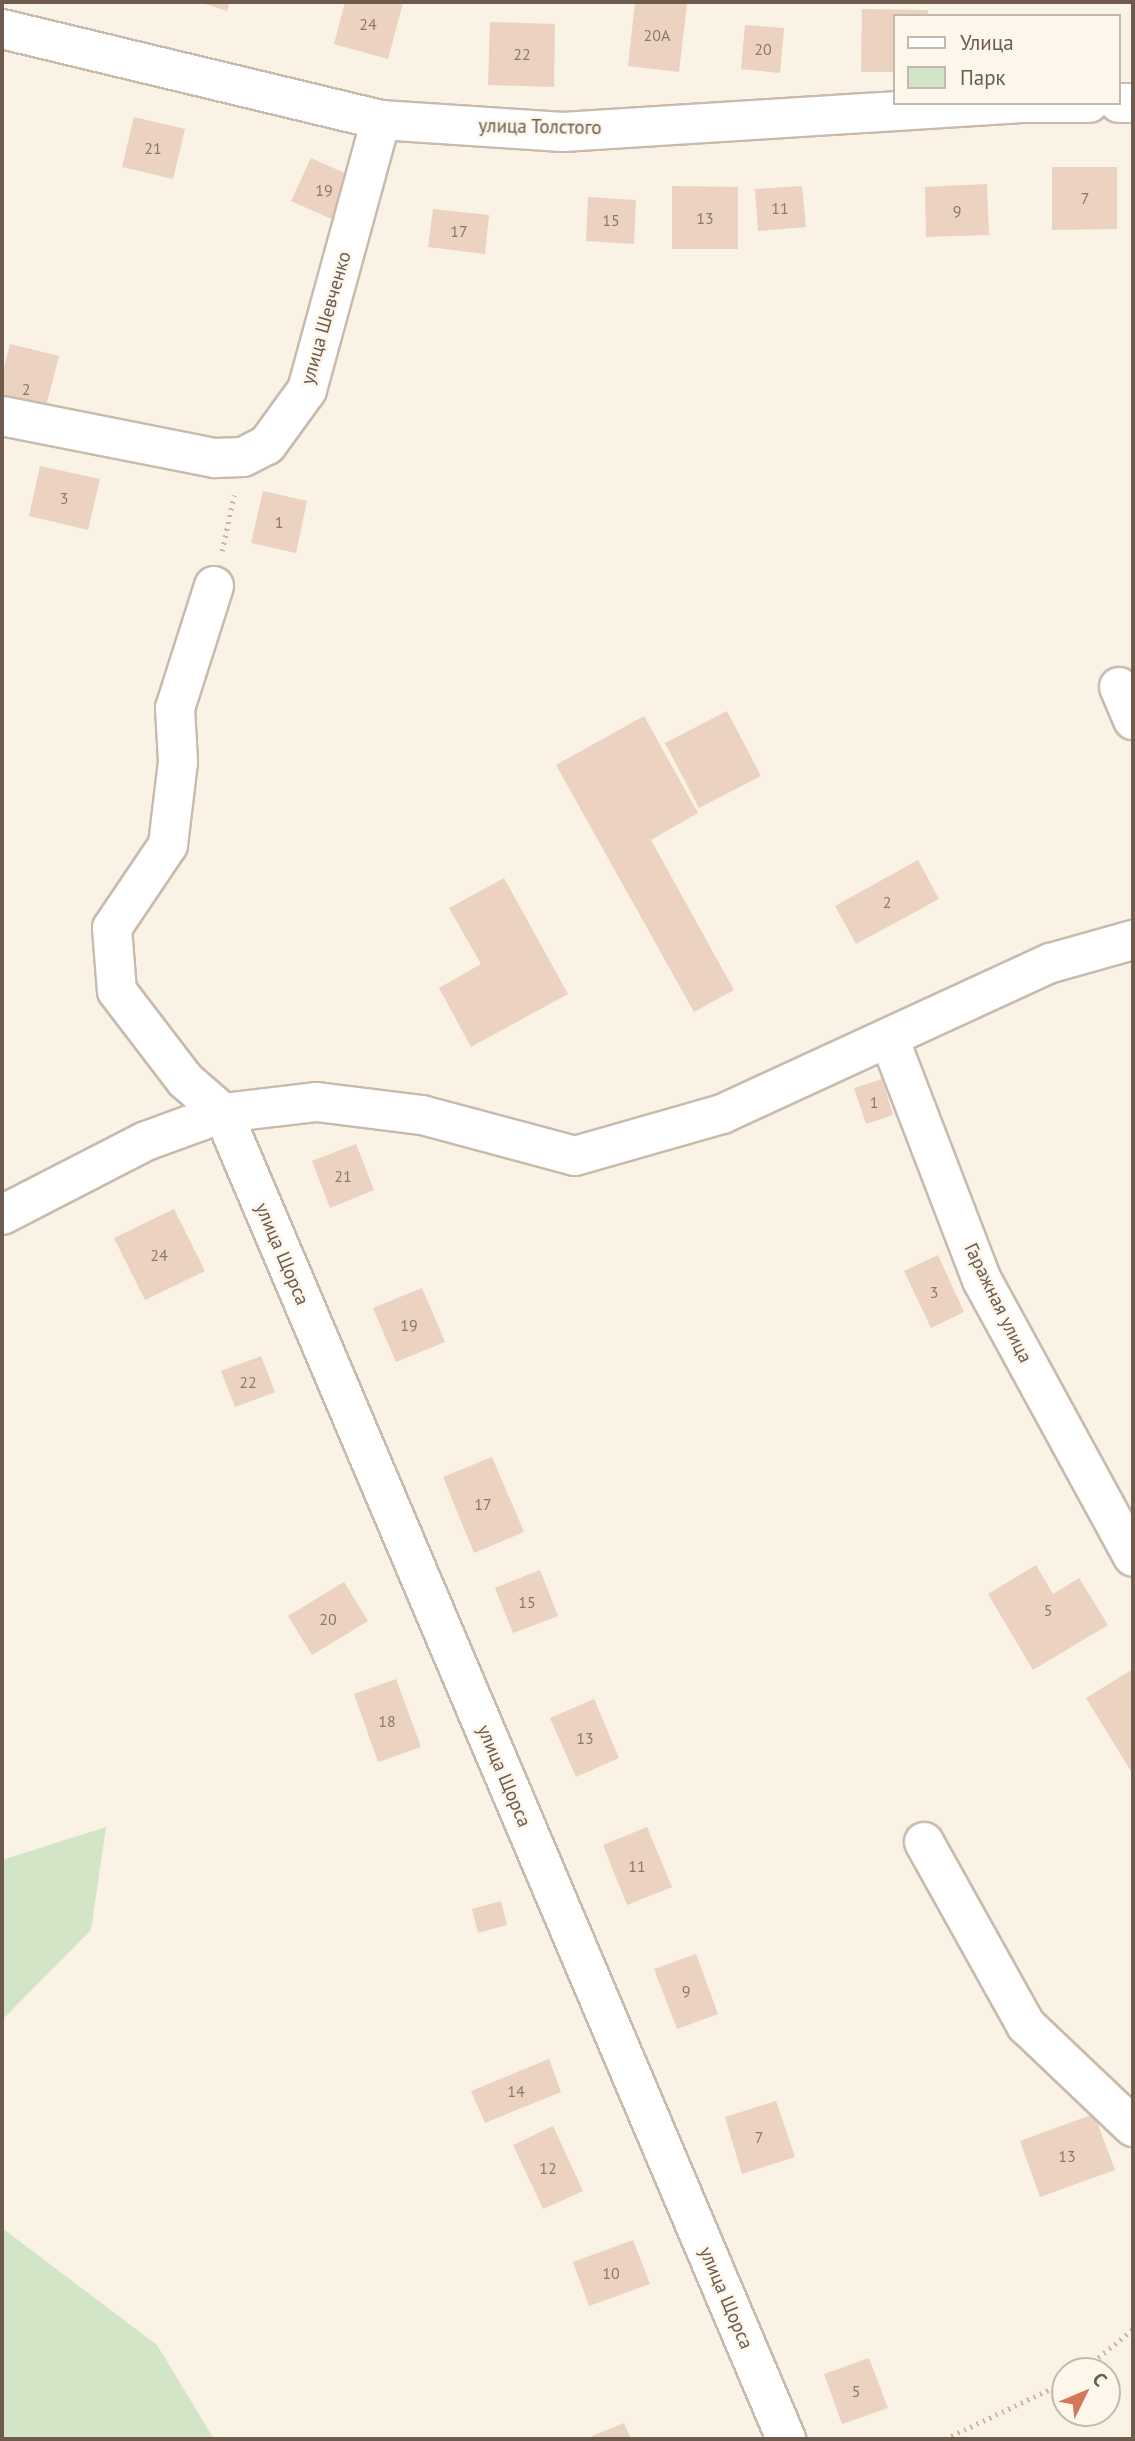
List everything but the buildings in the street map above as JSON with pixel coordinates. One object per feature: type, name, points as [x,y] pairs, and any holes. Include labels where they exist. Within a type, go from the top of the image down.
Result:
[{"type":"street","name":"улица Толстого","points":[[2,29],[381,120],[563,132],[987,105]]},
{"type":"street","name":"улица Шевченко","points":[[243,457],[267,445],[307,390],[381,120]]},
{"type":"street","points":[[2,415],[215,458],[243,457]]},
{"type":"street","points":[[214,586],[175,708],[178,762],[168,845],[112,928],[117,991],[185,1080],[223,1113]]},
{"type":"street","points":[[2,1215],[146,1141],[223,1113],[317,1102],[422,1115],[575,1156],[722,1114],[1051,963],[1133,940]]},
{"type":"street","name":"Гаражная улица","points":[[889,1038],[982,1280],[1133,1557]]},
{"type":"street","name":"улица Щорса","points":[[223,1113],[786,2439]]},
{"type":"street","points":[[924,1842],[1026,2025],[1133,2127]]},
{"type":"path","points":[[214,586],[243,457]]},
{"type":"path","points":[[1099,2357],[1133,2329]]},
{"type":"path","points":[[945,2439],[1051,2389]]},
{"type":"green space","points":[[106,1827],[91,1930],[2,2020],[2,1860]]},
{"type":"green space","points":[[2,2228],[157,2345],[214,2439],[2,2439]]}]
